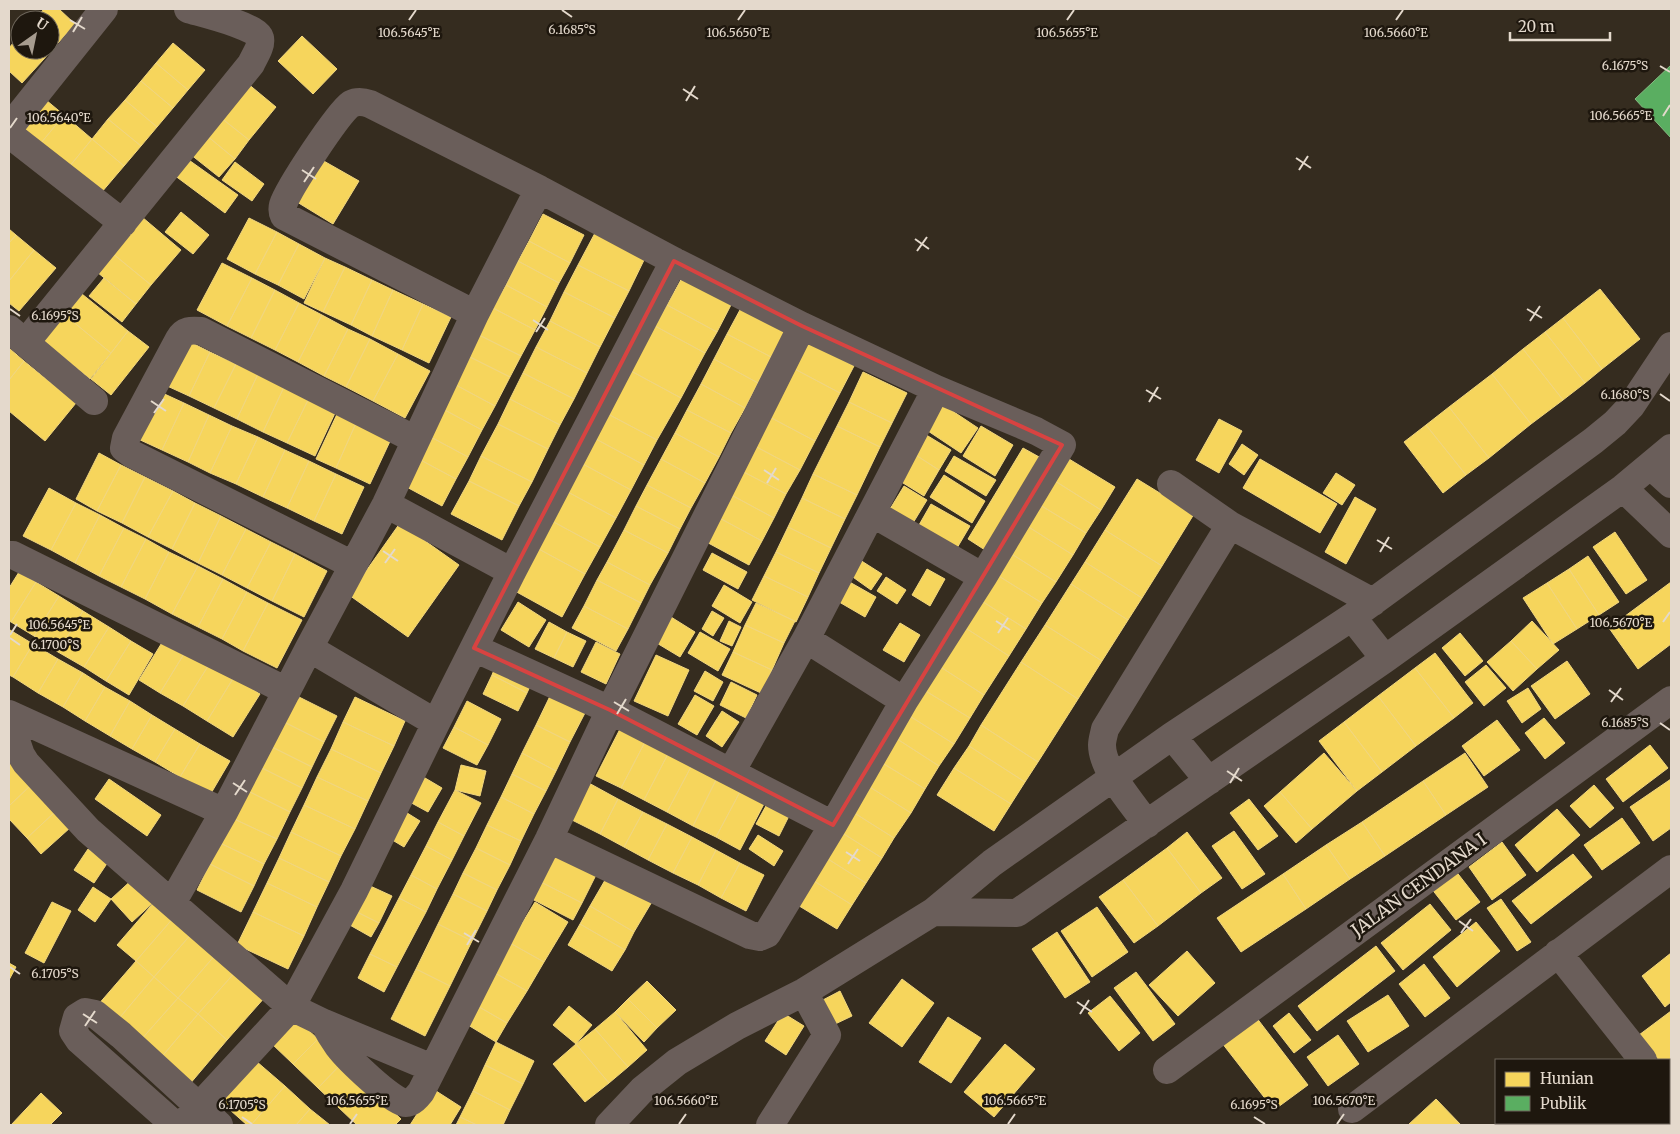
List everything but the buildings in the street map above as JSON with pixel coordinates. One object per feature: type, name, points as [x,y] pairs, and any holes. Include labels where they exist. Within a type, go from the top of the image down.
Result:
[{"type":"street","points":[[9,128],[104,9]]},
{"type":"street","points":[[94,400],[17,336],[123,223],[251,64],[259,46],[260,36],[246,27],[188,9]]},
{"type":"street","points":[[475,314],[288,220],[284,216],[282,209],[290,189],[339,116],[353,103],[370,104],[539,188],[674,262],[802,326],[936,389],[1062,445],[983,577],[904,701],[833,825],[767,934],[760,937],[750,935],[549,839]]},
{"type":"street","points":[[9,134],[123,223]]},
{"type":"street","points":[[172,903],[224,812],[386,504],[475,314],[539,188]]},
{"type":"street","points":[[190,1116],[291,1007],[354,891],[512,572],[674,262]]},
{"type":"street","points":[[324,1023],[337,1045],[348,1058],[400,1102],[409,1103],[416,1098],[549,839],[610,710],[802,326]]},
{"type":"street","points":[[353,565],[132,454],[124,448],[126,438],[179,339],[184,332],[192,330],[201,331],[416,440]]},
{"type":"street","points":[[609,1125],[642,1090],[677,1062],[737,1026],[804,992],[933,912],[992,864],[1172,736],[1362,610],[1615,423],[1631,406],[1671,346]]},
{"type":"street","points":[[731,772],[806,639],[936,389]]},
{"type":"street","points":[[933,912],[1017,913],[1385,659],[1623,488],[1671,448]]},
{"type":"street","points":[[1651,466],[1671,484]]},
{"type":"street","points":[[1171,484],[1230,525],[1362,610],[1385,659]]},
{"type":"street","points":[[1623,488],[1671,534]]},
{"type":"street","points":[[386,504],[512,572]]},
{"type":"street","points":[[872,513],[983,577]]},
{"type":"street","points":[[1147,824],[1114,777],[1103,754],[1102,744],[1105,729],[1230,525]]},
{"type":"street","points":[[9,555],[13,555],[287,691]]},
{"type":"street","points":[[806,639],[904,701]]},
{"type":"street","points":[[309,648],[436,723]]},
{"type":"street","points":[[474,648],[610,710],[833,825]]},
{"type":"street","name":"JALAN CENDANA I","points":[[1167,1070],[1671,700]]},
{"type":"street","points":[[9,714],[224,812]]},
{"type":"street","points":[[9,720],[21,755],[31,769],[88,830],[291,1007],[324,1023],[432,1068]]},
{"type":"street","points":[[1172,736],[1209,781]]},
{"type":"street","points":[[1352,1109],[1671,869]]},
{"type":"street","points":[[1558,953],[1643,1059]]},
{"type":"street","points":[[770,1125],[827,1035],[804,992]]},
{"type":"street","points":[[175,1125],[79,1040],[73,1031],[77,1017],[85,1012],[95,1014],[190,1116],[219,1125]]},
{"type":"highlighted area","points":[[674,261],[802,326],[1062,445],[833,825],[610,710],[474,648]]}]
